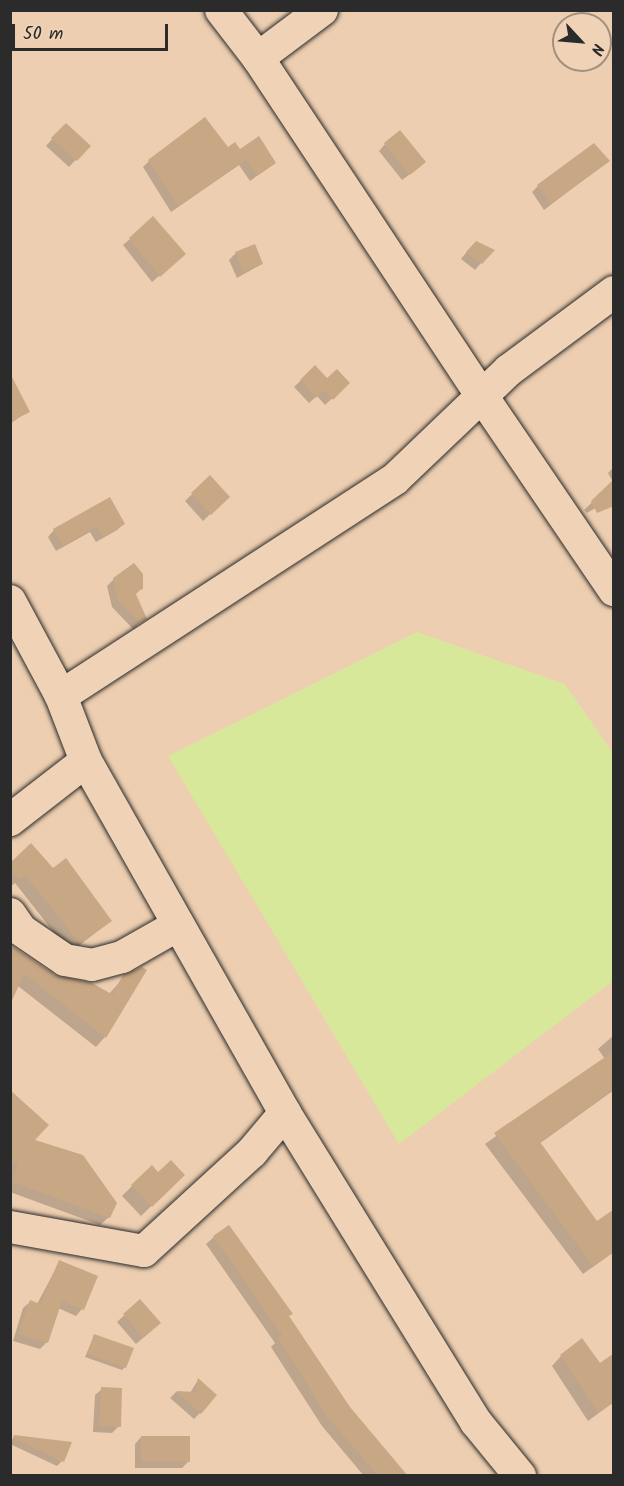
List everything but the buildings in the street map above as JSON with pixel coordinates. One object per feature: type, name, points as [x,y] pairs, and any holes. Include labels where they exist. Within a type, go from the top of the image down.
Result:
[{"type":"street","points":[[221,10],[258,58],[482,396],[614,590]]},
{"type":"street","points":[[258,58],[322,10]]},
{"type":"street","points":[[61,696],[395,479],[509,370],[614,292]]},
{"type":"street","points":[[10,601],[61,696],[86,761],[285,1113],[476,1422],[520,1476]]},
{"type":"street","points":[[10,820],[86,761]]},
{"type":"street","points":[[10,914],[21,930],[65,960],[93,965],[122,957],[178,925]]},
{"type":"street","points":[[13,1238],[144,1251],[252,1152],[285,1113]]},
{"type":"green space","points":[[417,632],[565,684],[613,753],[614,980],[399,1144],[168,756]]}]
